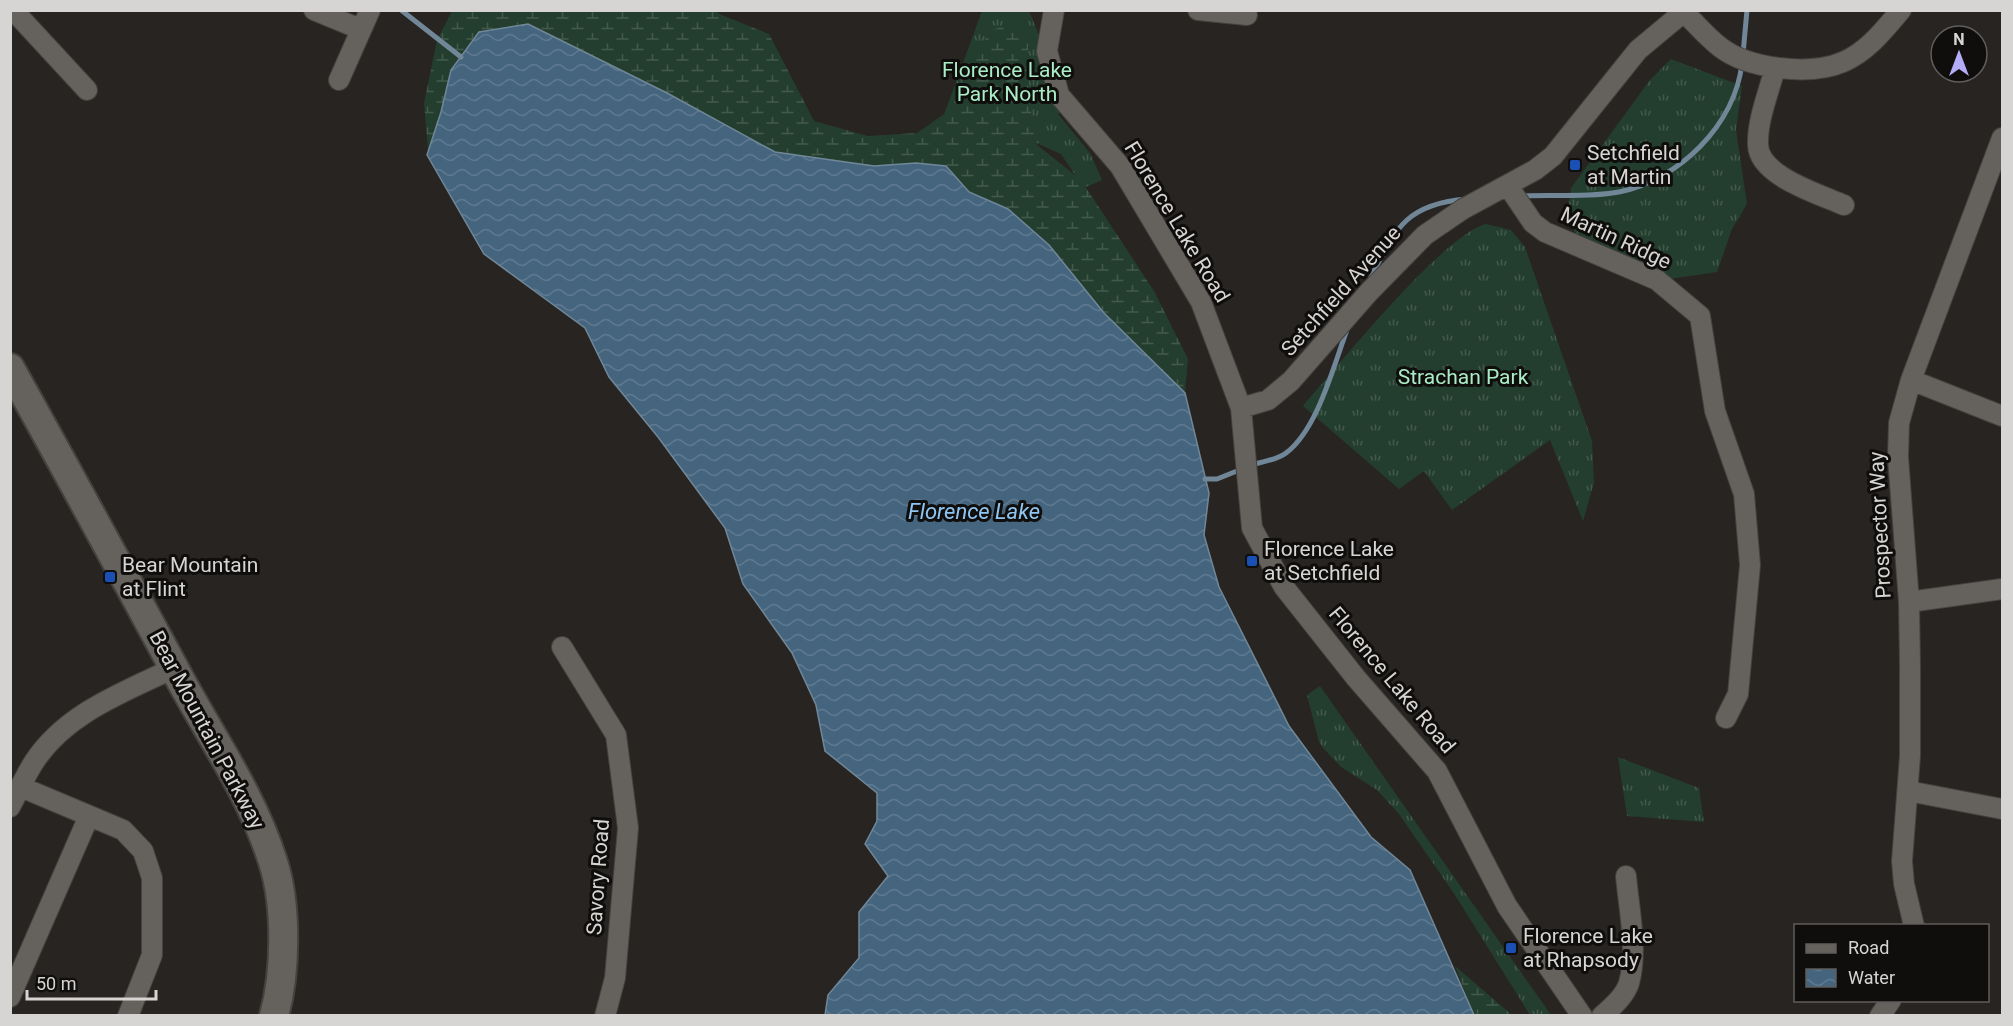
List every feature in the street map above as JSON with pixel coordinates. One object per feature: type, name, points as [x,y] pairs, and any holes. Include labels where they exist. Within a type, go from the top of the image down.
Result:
[{"type":"street","points":[[13,10],[87,90]]},
{"type":"street","points":[[314,10],[360,29]]},
{"type":"street","points":[[339,80],[370,10]]},
{"type":"street","name":"Florence Lake Road","points":[[1054,10],[1047,51],[1059,95],[1120,166],[1201,302],[1241,408],[1252,528],[1284,587],[1363,685],[1437,771],[1507,906],[1582,1016]]},
{"type":"street","points":[[1198,10],[1247,15]]},
{"type":"street","points":[[1685,11],[1721,48],[1775,68],[1806,69],[1843,62],[1876,40],[1901,10]]},
{"type":"street","name":"Setchfield Avenue","points":[[1241,408],[1268,400],[1290,381],[1368,292],[1425,236],[1462,209],[1508,186],[1553,156],[1638,50],[1685,11]]},
{"type":"street","points":[[1775,68],[1759,132],[1758,147],[1763,162],[1773,172],[1844,205]]},
{"type":"street","name":"Prospector Way","points":[[1914,924],[1904,884],[1902,861],[1910,756],[1909,602],[1898,457],[1899,423],[1911,380],[2002,138]]},
{"type":"street","name":"Martin Ridge","points":[[1508,186],[1533,223],[1545,232],[1657,280],[1700,316],[1715,411],[1744,494],[1750,566],[1738,694],[1726,718]]},
{"type":"street","name":"Bear Mountain Parkway","points":[[10,368],[174,668],[246,793],[274,865],[279,892],[283,963],[274,1016]]},
{"type":"street","points":[[1911,380],[2002,416]]},
{"type":"street","points":[[1909,602],[2002,589]]},
{"type":"street","name":"Savory Road","points":[[562,647],[616,735],[628,828],[615,978],[605,1016]]},
{"type":"street","points":[[10,807],[35,761],[75,719],[106,700],[174,668]]},
{"type":"street","points":[[21,787],[123,830],[143,851],[152,878],[152,955],[128,1016]]},
{"type":"street","points":[[1908,791],[2002,809]]},
{"type":"street","points":[[10,997],[89,816]]},
{"type":"street","points":[[1602,1016],[1615,1005],[1628,985],[1632,947],[1626,876]]},
{"type":"street","points":[[1880,1016],[1890,1002]]},
{"type":"green space","points":[[452,11],[717,11],[719,14],[769,34],[814,121],[868,136],[917,133],[950,110],[989,31],[1011,24],[1028,38],[1029,99],[1036,144],[1081,180],[1154,291],[1188,359],[1185,393],[1104,313],[1049,245],[1008,209],[969,192],[946,166],[916,163],[874,166],[775,152],[667,93],[528,24],[479,33],[451,70],[441,112],[428,150],[424,103],[437,40]]},
{"type":"green space","name":"Florence Lake Park North","points":[[982,11],[1029,11],[1070,108],[1058,114],[1090,153],[1102,180],[1084,188],[1061,154],[1025,138],[938,131]]},
{"type":"green space","points":[[1671,59],[1742,86],[1736,130],[1747,204],[1732,229],[1717,272],[1669,279],[1576,236],[1568,210],[1571,188],[1650,80]]},
{"type":"green space","name":"Strachan Park","points":[[1486,224],[1511,230],[1525,247],[1592,441],[1594,483],[1583,521],[1550,440],[1452,510],[1424,471],[1399,489],[1303,406],[1364,334],[1418,276],[1467,233]]},
{"type":"green space","points":[[1320,686],[1551,1015],[1530,1015],[1455,895],[1399,814],[1377,790],[1341,767],[1319,742],[1307,695]]},
{"type":"green space","points":[[1618,757],[1699,788],[1704,822],[1627,816]]},
{"type":"green space","points":[[1455,966],[1512,1015],[1474,1015]]},
{"type":"water","name":"Florence Lake","points":[[528,24],[667,93],[775,152],[874,166],[916,163],[946,166],[969,192],[1008,209],[1049,245],[1104,313],[1185,393],[1209,493],[1204,535],[1219,587],[1289,726],[1371,837],[1410,870],[1474,1015],[825,1015],[828,995],[859,958],[859,912],[888,876],[865,844],[877,821],[877,793],[825,751],[816,705],[792,653],[743,584],[725,528],[658,437],[609,377],[585,328],[484,254],[427,155],[451,70],[479,32]]},
{"type":"waterway","points":[[401,10],[461,57]]},
{"type":"waterway","points":[[1743,54],[1747,10]]},
{"type":"waterway","points":[[1521,196],[1607,194],[1641,186],[1663,176],[1700,146],[1716,128],[1737,86],[1742,63]]},
{"type":"waterway","points":[[1369,281],[1386,247],[1404,223],[1429,207],[1467,199]]},
{"type":"waterway","points":[[1250,465],[1286,453],[1307,428],[1324,395],[1348,327]]},
{"type":"waterway","points":[[1205,479],[1217,479],[1242,469]]},
{"type":"place","name":"Setchfield at Martin","points":[[1575,165]]},
{"type":"place","name":"Florence Lake at Setchfield","points":[[1252,561]]},
{"type":"place","name":"Bear Mountain at Flint","points":[[110,577]]},
{"type":"place","name":"Florence Lake at Rhapsody","points":[[1511,948]]}]
